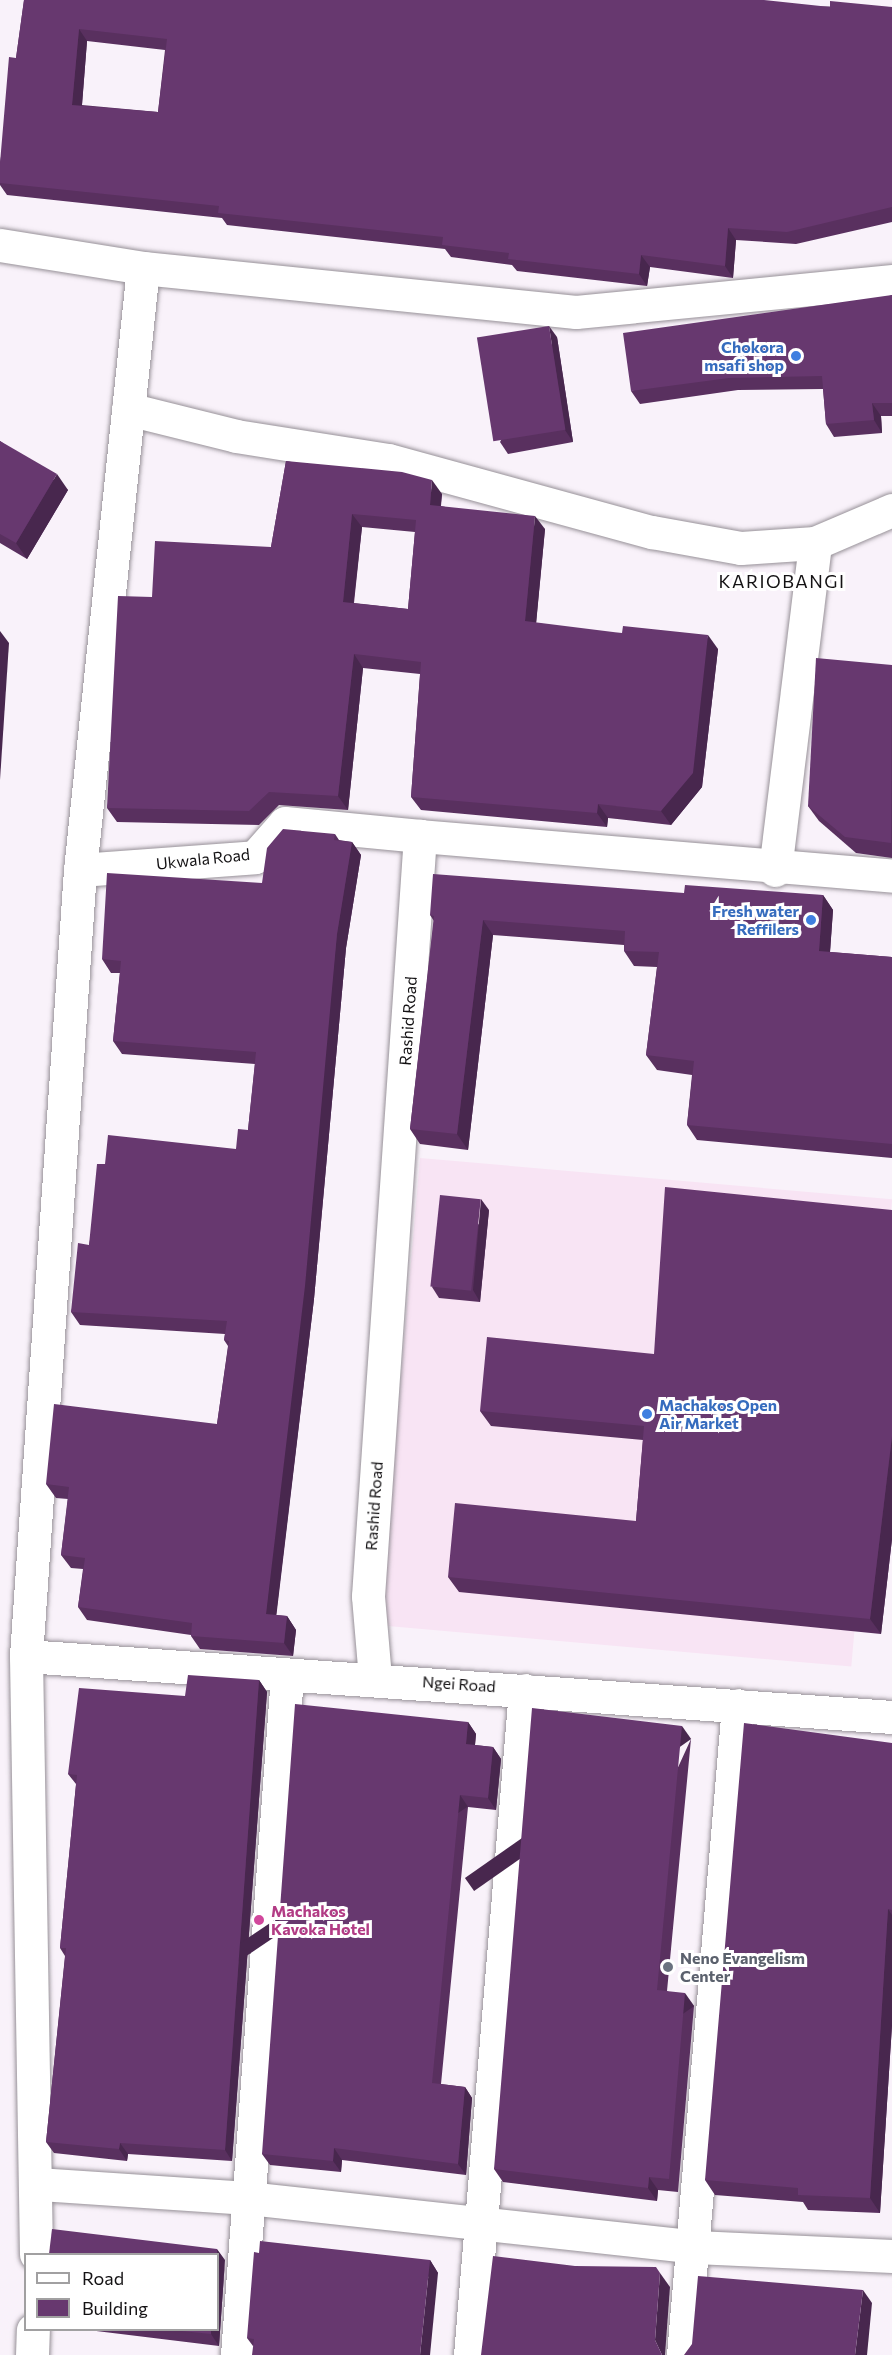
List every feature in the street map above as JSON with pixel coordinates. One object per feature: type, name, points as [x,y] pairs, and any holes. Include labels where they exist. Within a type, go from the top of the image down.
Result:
[{"type":"street","points":[[0,245],[142,268],[576,312],[892,282]]},
{"type":"street","points":[[36,2253],[38,2184],[26,1656],[80,870],[142,268]]},
{"type":"street","points":[[128,409],[236,436],[387,460],[652,532],[741,548],[815,543],[892,510]]},
{"type":"street","points":[[775,870],[815,543]]},
{"type":"street","name":"Ukwala Road","points":[[80,870],[255,857],[285,823],[420,836]]},
{"type":"street","points":[[420,836],[775,870],[892,876]]},
{"type":"street","name":"Rashid Road","points":[[375,1678],[368,1596],[420,836]]},
{"type":"street","name":"Ngei Road","points":[[26,1656],[287,1676],[375,1678],[892,1717]]},
{"type":"street","points":[[237,2355],[287,1676]]},
{"type":"street","points":[[470,2355],[525,1690]]},
{"type":"street","points":[[683,2355],[695,2247],[738,1705]]},
{"type":"street","points":[[38,2184],[247,2198],[695,2247],[892,2256]]},
{"type":"street","points":[[32,2355],[33,2331]]},
{"type":"shaded area","name":"Machakos Open Air Market","points":[[420,1158],[892,1199],[851,1667],[379,1625]]},
{"type":"building","points":[[24,0],[764,0],[830,7],[830,1],[892,7],[892,207],[787,232],[728,228],[725,266],[641,255],[639,274],[508,259],[509,253],[442,245],[443,237],[218,213],[219,206],[0,183],[9,57],[16,58]],"holes":[[[79,29],[167,39],[158,112],[72,105]]]},
{"type":"building","points":[[892,295],[892,403],[872,403],[874,420],[826,424],[822,376],[729,378],[631,391],[623,333]]},
{"type":"building","points":[[549,326],[565,430],[493,441],[477,337]]},
{"type":"building","points":[[0,441],[57,474],[16,543],[0,534]]},
{"type":"building","points":[[286,461],[402,472],[432,480],[430,505],[535,516],[525,621],[622,633],[623,626],[708,635],[693,773],[661,811],[598,804],[597,813],[411,797],[421,662],[354,654],[338,796],[269,792],[249,811],[107,808],[118,596],[152,597],[155,541],[271,547]],"holes":[[[352,514],[416,520],[408,609],[343,602]]]},
{"type":"building","points":[[816,658],[892,665],[891,843],[845,837],[808,806]]},
{"type":"building","points":[[283,829],[335,834],[334,840],[352,842],[337,934],[305,1286],[266,1614],[287,1616],[284,1643],[191,1636],[192,1623],[78,1607],[85,1558],[61,1555],[69,1487],[46,1484],[54,1404],[217,1424],[229,1341],[224,1340],[227,1321],[71,1312],[78,1243],[89,1245],[97,1164],[105,1164],[108,1135],[236,1149],[238,1129],[248,1130],[256,1052],[113,1041],[121,961],[102,959],[107,873],[262,883],[267,848]]},
{"type":"building","points":[[433,874],[684,893],[685,885],[823,895],[819,951],[892,957],[892,1144],[687,1125],[694,1061],[646,1055],[659,952],[624,951],[625,931],[483,920],[457,1134],[410,1129],[434,916],[430,915]]},
{"type":"building","points":[[665,1187],[892,1210],[892,1436],[870,1619],[448,1577],[455,1503],[636,1521],[644,1426],[480,1411],[487,1337],[654,1354]]},
{"type":"building","points":[[440,1195],[481,1199],[471,1291],[430,1286]]},
{"type":"building","points":[[188,1675],[259,1680],[225,2150],[120,2143],[119,2149],[46,2142],[66,1948],[60,1948],[77,1775],[68,1774],[79,1688],[185,1696]]},
{"type":"building","points":[[295,1704],[468,1722],[466,1744],[493,1747],[488,1798],[460,1795],[432,2083],[465,2087],[458,2164],[334,2148],[333,2161],[262,2154]]},
{"type":"building","points":[[532,1708],[682,1726],[657,1990],[685,1993],[669,2179],[649,2177],[648,2188],[494,2169]]},
{"type":"building","points":[[744,1723],[892,1743],[892,1910],[888,1909],[870,2198],[798,2195],[798,2188],[705,2180]]},
{"type":"building","points":[[52,2229],[217,2249],[217,2253],[49,2253]]},
{"type":"building","points":[[260,2241],[430,2260],[420,2355],[252,2355],[254,2339],[247,2338],[254,2252],[259,2253]]},
{"type":"building","points":[[493,2256],[575,2266],[656,2267],[660,2273],[655,2340],[662,2355],[481,2355]]},
{"type":"building","points":[[698,2276],[863,2290],[855,2355],[684,2355],[692,2344]]},
{"type":"building","points":[[182,2331],[211,2331],[211,2334]]},
{"type":"place","name":"Chokora msafi shop","points":[[796,356]]},
{"type":"place","name":"Fresh water Reffilers","points":[[811,920]]},
{"type":"place","name":"Machakos Open Air Market","points":[[647,1414]]},
{"type":"place","name":"Machakos Kavoka Hotel","points":[[259,1920]]},
{"type":"place","name":"Neno Evangelism Center","points":[[668,1967]]},
{"type":"district","name":"KARIOBANGI","points":[[782,581]]}]
